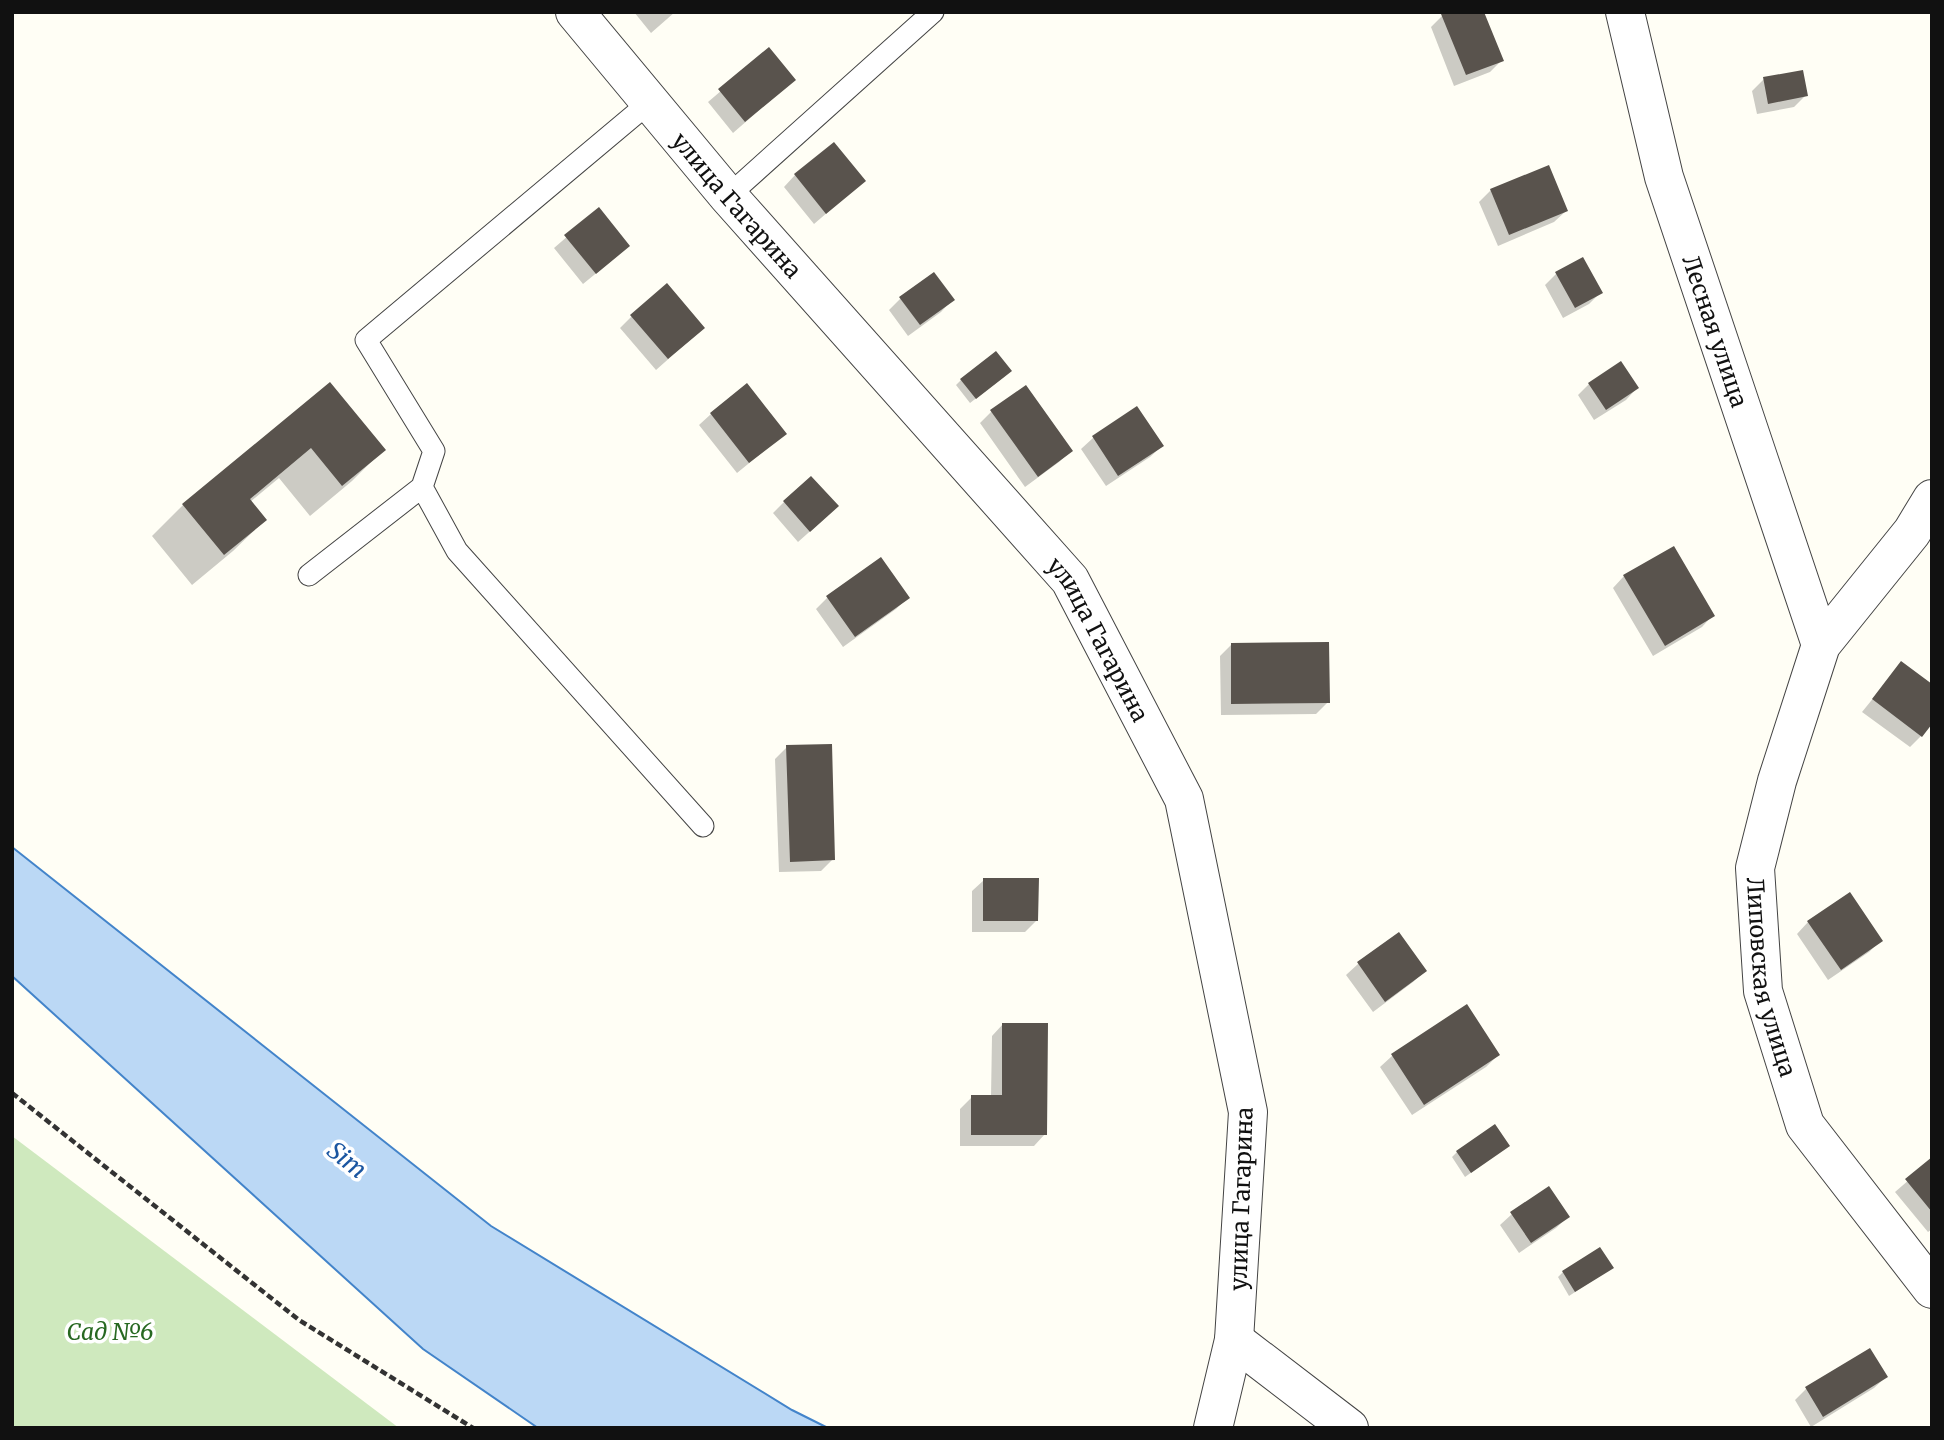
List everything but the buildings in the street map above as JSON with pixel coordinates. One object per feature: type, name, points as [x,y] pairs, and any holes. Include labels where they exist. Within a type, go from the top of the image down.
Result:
[{"type":"street","name":"улица Гагарина","points":[[575,12],[728,196],[1070,580],[1184,799],[1248,1112],[1234,1340],[1214,1425]]},
{"type":"street","name":"Лесная улица","points":[[1625,12],[1664,177],[1821,645]]},
{"type":"street","name":"Липовская улица","points":[[1932,499],[1912,532],[1821,645],[1777,782],[1755,868],[1763,991],[1805,1125],[1932,1289]]},
{"type":"street","points":[[1234,1340],[1349,1428]]},
{"type":"lane","points":[[728,196],[933,12]]},
{"type":"lane","points":[[309,575],[422,487],[434,451],[366,340],[651,101]]},
{"type":"lane","points":[[422,487],[457,551],[703,826]]},
{"type":"path","points":[[12,1093],[299,1320],[473,1428]]},
{"type":"green space","name":"Сад №6","points":[[12,1136],[399,1428],[12,1428]]},
{"type":"water","name":"Sim","points":[[12,847],[491,1226],[792,1410],[828,1428],[538,1428],[423,1349],[12,976]]}]
